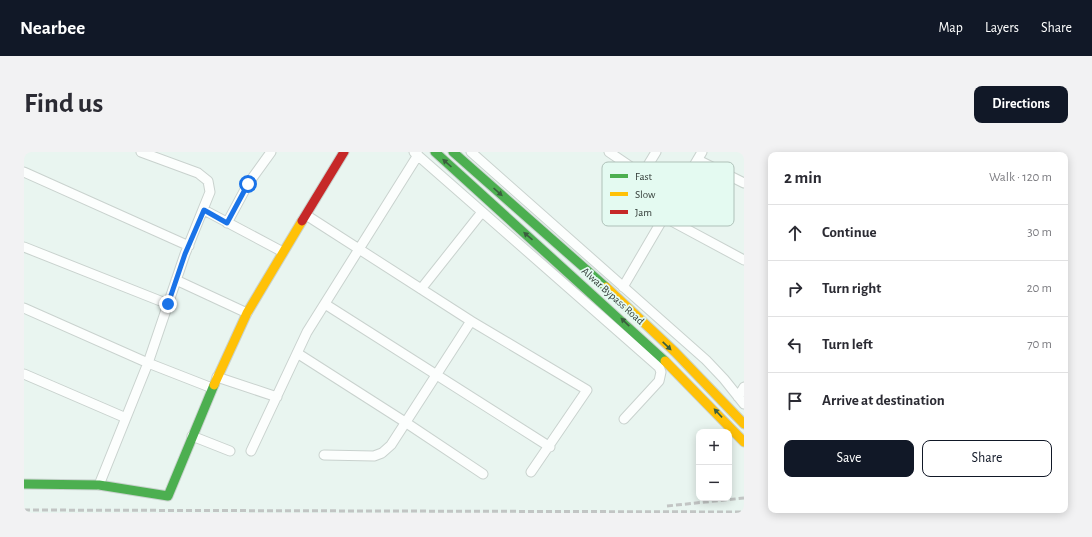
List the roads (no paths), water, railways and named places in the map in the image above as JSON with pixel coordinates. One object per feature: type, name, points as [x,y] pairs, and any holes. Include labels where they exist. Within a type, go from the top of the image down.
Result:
[{"type":"main road","points":[[24,484],[99,485],[168,496],[212,388],[247,313],[344,152]]},
{"type":"main road","name":"Alwar Bypass Road","points":[[435,152],[624,321],[690,384],[744,442]]},
{"type":"main road","points":[[453,152],[620,301],[708,386],[744,424]]},
{"type":"street","points":[[99,485],[148,363],[188,246],[204,210],[210,192],[210,186],[204,177],[198,173],[141,152]]},
{"type":"street","points":[[227,223],[248,184],[271,152]]},
{"type":"street","points":[[471,152],[706,360],[741,401]]},
{"type":"street","points":[[609,152],[623,162]]},
{"type":"street","points":[[650,162],[656,152]]},
{"type":"street","points":[[251,451],[307,332],[360,249],[416,154],[659,367],[661,372],[659,381],[624,419]]},
{"type":"street","points":[[700,156],[710,162]]},
{"type":"street","points":[[24,172],[188,246]]},
{"type":"street","points":[[734,177],[744,183]]},
{"type":"street","points":[[204,210],[283,252]]},
{"type":"street","points":[[421,289],[482,212]]},
{"type":"street","points":[[306,215],[471,321],[587,390],[550,447],[531,472]]},
{"type":"street","points":[[623,287],[659,226]]},
{"type":"street","points":[[681,226],[744,260]]},
{"type":"street","points":[[24,247],[168,304]]},
{"type":"street","points":[[176,280],[247,313]]},
{"type":"street","points":[[325,304],[550,447]]},
{"type":"street","points":[[24,308],[148,363],[212,388]]},
{"type":"street","points":[[324,455],[374,456],[382,453],[390,445],[406,422],[471,321]]},
{"type":"street","points":[[297,353],[406,422],[483,474]]},
{"type":"street","points":[[24,374],[126,418]]},
{"type":"street","points":[[217,377],[277,397]]},
{"type":"street","points":[[741,401],[744,388]]},
{"type":"street","points":[[192,436],[230,451]]},
{"type":"railway","points":[[667,506],[744,498]]},
{"type":"railway","points":[[24,510],[744,512]]}]
